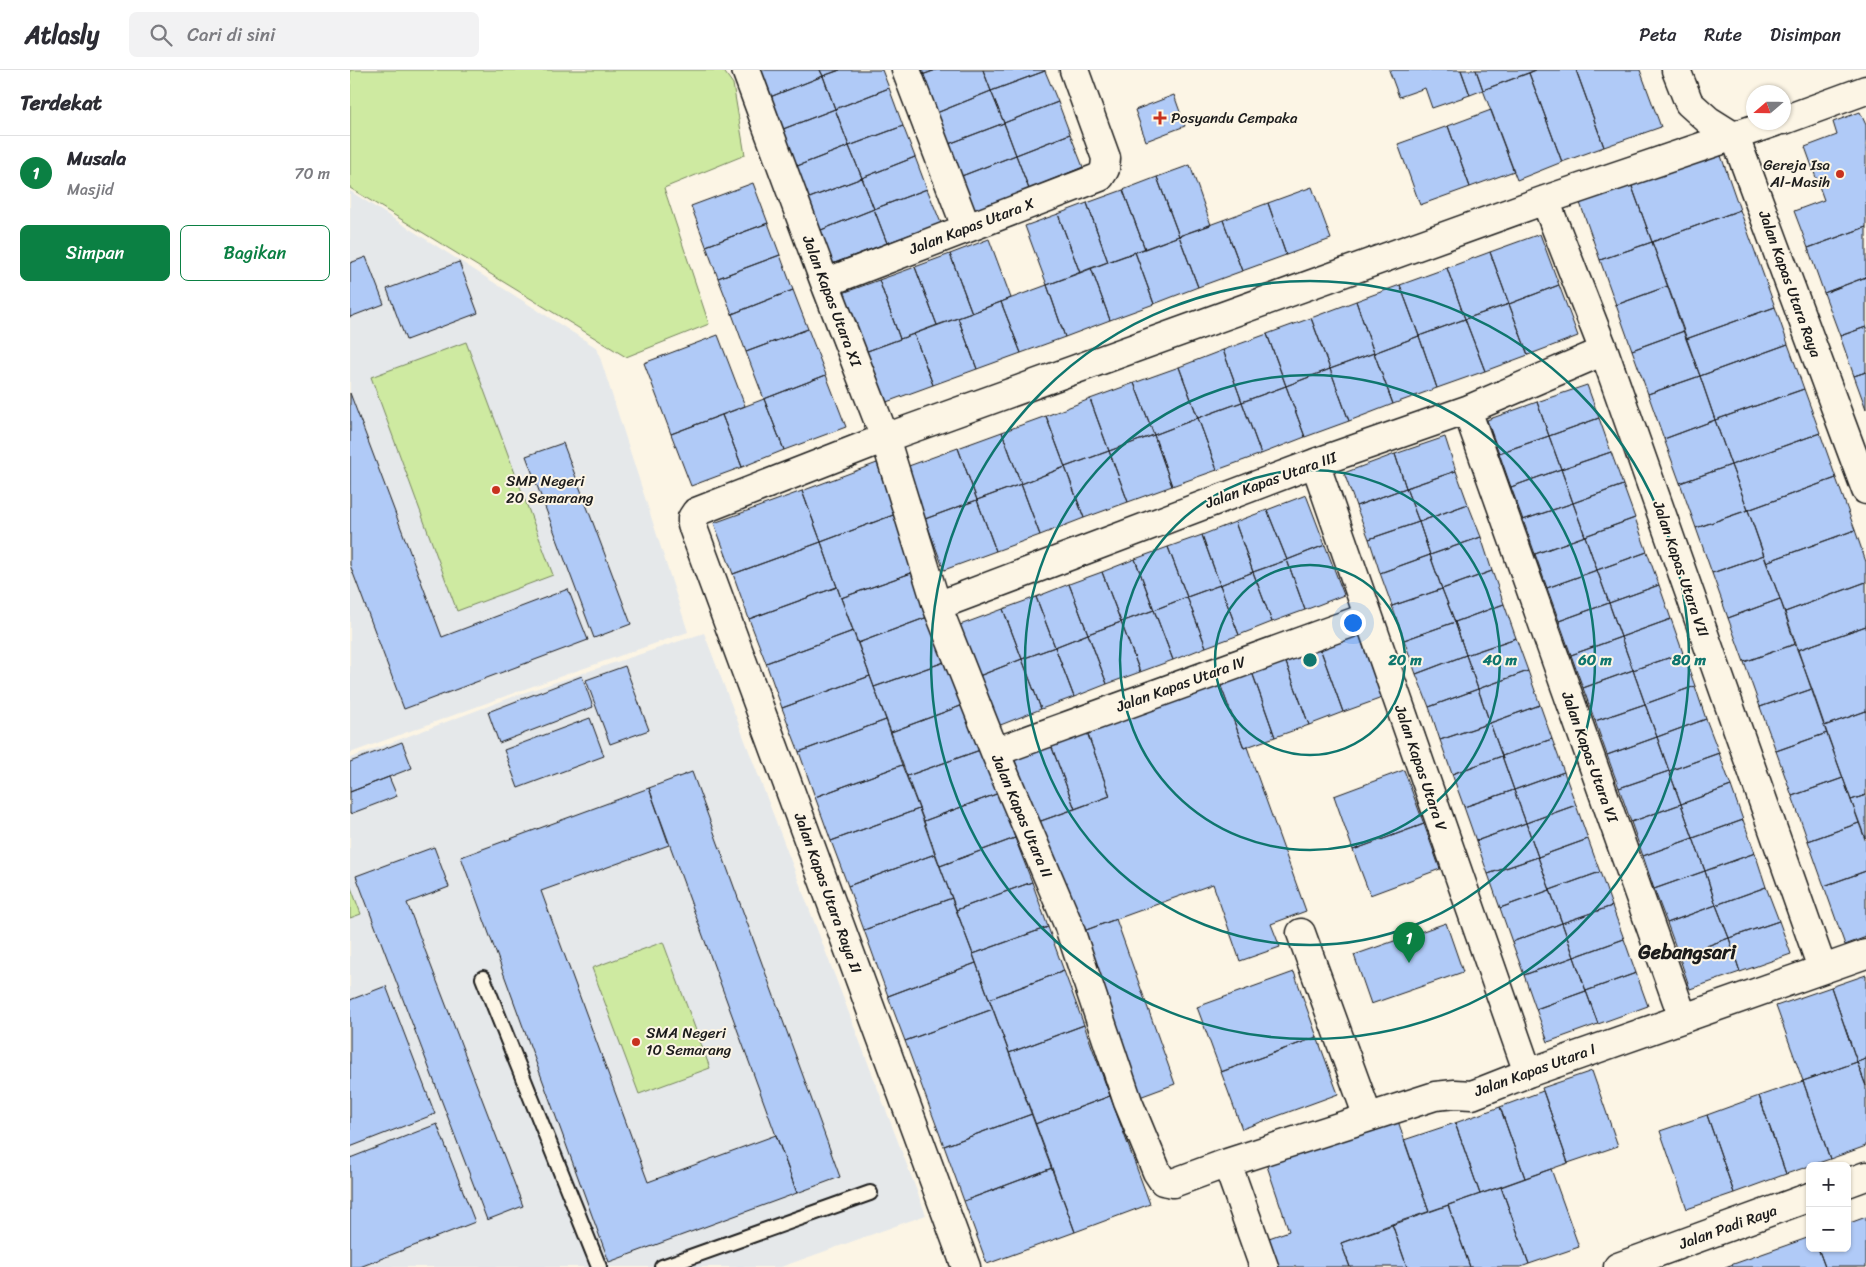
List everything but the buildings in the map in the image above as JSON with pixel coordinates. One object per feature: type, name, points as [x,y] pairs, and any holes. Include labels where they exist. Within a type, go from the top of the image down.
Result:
[{"type":"street","name":"Jalan Kapas Utara XI","points":[[746,70],[885,438]]},
{"type":"street","points":[[906,70],[966,227]]},
{"type":"street","name":"Jalan Kapas Utara X","points":[[825,283],[966,227],[1100,177],[1106,169],[1106,158],[1074,70]]},
{"type":"street","points":[[1676,70],[1689,103],[1708,120],[1735,137]]},
{"type":"street","points":[[1791,117],[1866,90]]},
{"type":"street","points":[[885,438],[1545,200],[1754,130]]},
{"type":"street","name":"Jalan Kapas Utara Raya","points":[[1735,137],[1866,490]]},
{"type":"street","name":"Jalan Kapas Utara VII","points":[[1545,200],[1604,350],[1822,968]]},
{"type":"street","name":"Jalan Kapas Utara III","points":[[938,606],[1315,464],[1467,410],[1604,350]]},
{"type":"street","name":"Jalan Kapas Utara VI","points":[[1467,410],[1683,1018]]},
{"type":"street","name":"Jalan Kapas Utara Raya II","points":[[885,438],[696,512],[692,518],[692,525],[966,1267]]},
{"type":"street","name":"Jalan Kapas Utara II","points":[[885,438],[938,606],[995,752],[1068,924],[1128,1102],[1157,1172],[1164,1181],[1173,1184]]},
{"type":"street","name":"Jalan Kapas Utara V","points":[[1315,464],[1528,1072]]},
{"type":"street","name":"Jalan Kapas Utara IV","points":[[995,752],[1368,617]]},
{"type":"street","points":[[1301,933],[1368,1117]]},
{"type":"street","name":"Jalan Kapas Utara I","points":[[1173,1184],[1227,1162],[1435,1096],[1472,1095],[1528,1072],[1866,954]]},
{"type":"street","points":[[1227,1162],[1264,1267]]},
{"type":"street","points":[[1851,1182],[1866,1176]]},
{"type":"street","name":"Jalan Padi Raya","points":[[1618,1267],[1806,1197]]},
{"type":"lane","points":[[483,978],[599,1267]]},
{"type":"lane","points":[[662,1267],[870,1193]]},
{"type":"shaded area","name":"SMP Negeri 20 Semarang","points":[[350,191],[597,348],[688,632],[350,753]]},
{"type":"shaded area","name":"SMA Negeri 10 Semarang","points":[[704,633],[926,1215],[781,1267],[350,1267],[350,758],[523,693]]},
{"type":"green space","points":[[350,70],[723,70],[733,84],[745,155],[664,188],[709,324],[626,357],[350,188]]},
{"type":"green space","points":[[466,342],[553,575],[457,611],[371,377]]},
{"type":"green space","points":[[350,885],[361,914],[350,918]]},
{"type":"green space","points":[[663,942],[710,1068],[639,1094],[592,968]]},
{"type":"place","name":"Posyandu Cempaka","points":[[1160,118]]},
{"type":"place","name":"Gereja Isa Al-Masih","points":[[1840,174]]},
{"type":"place","name":"SMP Negeri 20 Semarang","points":[[496,490]]},
{"type":"place","name":"Musala","points":[[1409,963]]},
{"type":"place","name":"SMA Negeri 10 Semarang","points":[[636,1042]]},
{"type":"district","name":"Gebangsari","points":[[1687,952]]}]
